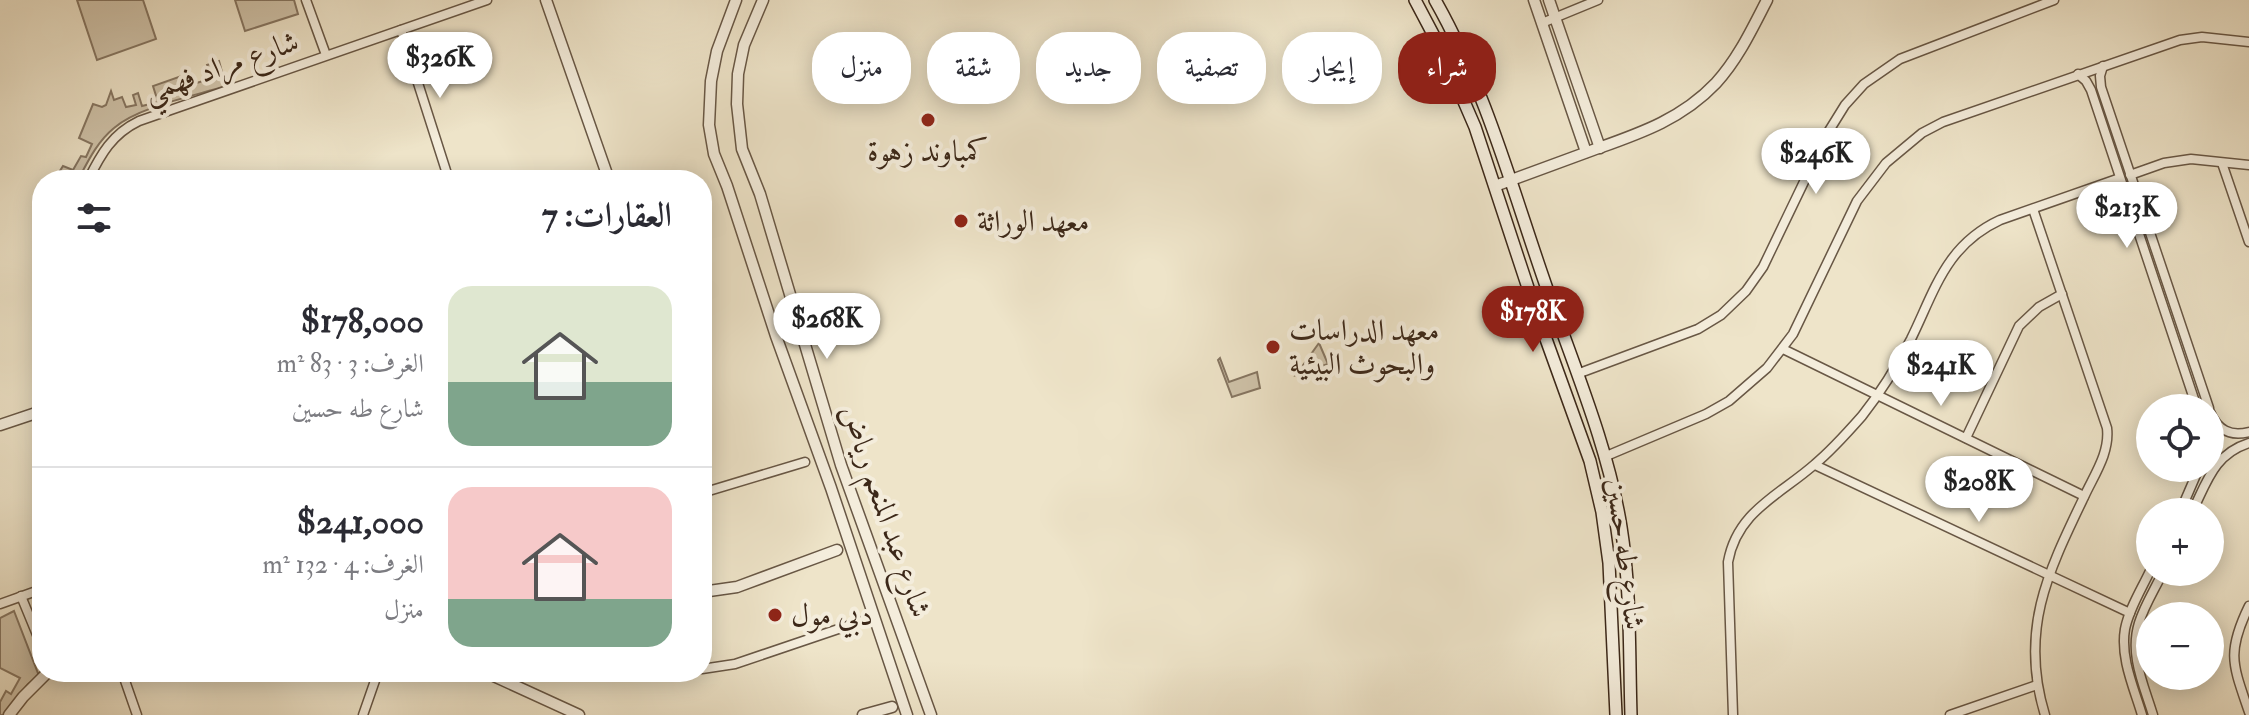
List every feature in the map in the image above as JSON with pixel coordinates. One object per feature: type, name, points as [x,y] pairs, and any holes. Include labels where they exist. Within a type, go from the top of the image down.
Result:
[{"type":"main road","name":"شارع طه حسين","points":[[1415,0],[1465,102],[1596,486],[1609,563],[1616,715]]},
{"type":"main road","name":"شارع طه حسين","points":[[1435,0],[1470,70],[1577,374],[1617,504],[1623,543],[1631,715]]},
{"type":"street","points":[[306,0],[326,55]]},
{"type":"street","name":"شارع مراد فهمي","points":[[93,170],[104,149],[116,135],[131,125],[487,0]]},
{"type":"street","points":[[546,0],[606,170]]},
{"type":"street","name":"شارع عبد المنعم رياض","points":[[736,0],[717,51],[711,81],[709,125],[714,154],[907,715]]},
{"type":"street","name":"شارع عبد المنعم رياض","points":[[763,0],[741,59],[737,89],[739,134],[841,465],[931,715]]},
{"type":"street","points":[[1534,0],[1586,152]]},
{"type":"street","points":[[1549,0],[1600,148]]},
{"type":"street","points":[[1542,23],[1598,0]]},
{"type":"street","points":[[1495,186],[1653,129],[1673,118],[1704,95],[1724,74],[1741,51],[1767,0]]},
{"type":"street","points":[[1577,374],[1698,329],[1721,315],[1746,291],[1763,267],[1827,134],[1845,105],[1864,84],[1900,59],[2054,0]]},
{"type":"street","points":[[401,30],[446,170]]},
{"type":"street","points":[[1604,457],[1706,414],[1729,401],[1758,377],[1793,334],[1857,201],[1886,163],[1912,140],[1943,122],[2170,43],[2213,37],[2249,42]]},
{"type":"street","points":[[2103,66],[2101,87],[2204,394]]},
{"type":"street","points":[[2078,74],[2089,85],[2192,394]]},
{"type":"street","points":[[2130,175],[2177,160],[2249,165]]},
{"type":"street","points":[[2222,163],[2249,242]]},
{"type":"street","points":[[1733,715],[1728,572],[1734,539],[1748,518],[1815,465],[1878,395],[1948,263],[1976,233],[1987,226],[2120,178]]},
{"type":"street","points":[[2033,209],[2107,428],[2107,448],[2042,596],[2035,629],[2034,662],[2045,715]]},
{"type":"street","points":[[1966,438],[2019,326],[2039,307],[2062,294]]},
{"type":"street","points":[[1783,349],[2084,496]]},
{"type":"street","points":[[0,425],[32,414]]},
{"type":"street","points":[[2224,430],[2237,434],[2249,432]]},
{"type":"street","points":[[2199,498],[2216,464],[2227,453],[2249,443]]},
{"type":"street","points":[[712,490],[805,462]]},
{"type":"street","points":[[824,471],[841,465]]},
{"type":"street","points":[[1815,465],[2130,613]]},
{"type":"street","points":[[712,591],[737,587],[837,550]]},
{"type":"street","points":[[2142,715],[2125,654],[2125,627],[2143,586]]},
{"type":"street","points":[[2153,715],[2137,666],[2135,645],[2139,623],[2156,586]]},
{"type":"street","points":[[0,604],[32,592]]},
{"type":"street","points":[[21,596],[32,623]]},
{"type":"street","points":[[2249,606],[2236,635],[2233,660],[2249,712]]},
{"type":"street","points":[[712,667],[745,661],[862,621]]},
{"type":"street","points":[[9,715],[38,682]]},
{"type":"street","points":[[125,682],[137,715]]},
{"type":"street","points":[[363,715],[375,682]]},
{"type":"street","points":[[507,682],[579,715]]},
{"type":"street","points":[[1950,715],[2037,685]]},
{"type":"street","points":[[863,715],[892,707]]},
{"type":"shaded area","points":[[77,0],[143,0],[156,39],[97,60]]},
{"type":"shaded area","points":[[235,0],[294,0],[298,14],[245,31]]},
{"type":"shaded area","points":[[219,61],[226,86],[152,108],[124,121],[103,139],[83,170],[73,170],[81,156],[86,157],[92,144],[79,138],[93,104],[106,105],[111,91],[114,100],[122,97],[126,107],[136,105],[133,95],[138,93],[142,106],[158,102],[153,86],[190,73],[193,84],[210,79],[207,65]]},
{"type":"shaded area","points":[[1319,343],[1328,364],[1296,375]]},
{"type":"shaded area","points":[[1220,358],[1229,382],[1257,372],[1260,388],[1232,397],[1218,360]]},
{"type":"shaded area","points":[[14,611],[32,658],[32,681],[3,715],[0,715],[0,702],[6,691],[11,694],[20,678],[0,668],[0,618]]},
{"type":"place","name":"كمباوند زهوة","points":[[928,120]]},
{"type":"place","name":"معهد الوراثة","points":[[961,221]]},
{"type":"place","name":"معهد الدراسات والبحوث البيئية","points":[[1273,347]]},
{"type":"place","name":"دبي مول","points":[[775,615]]}]
